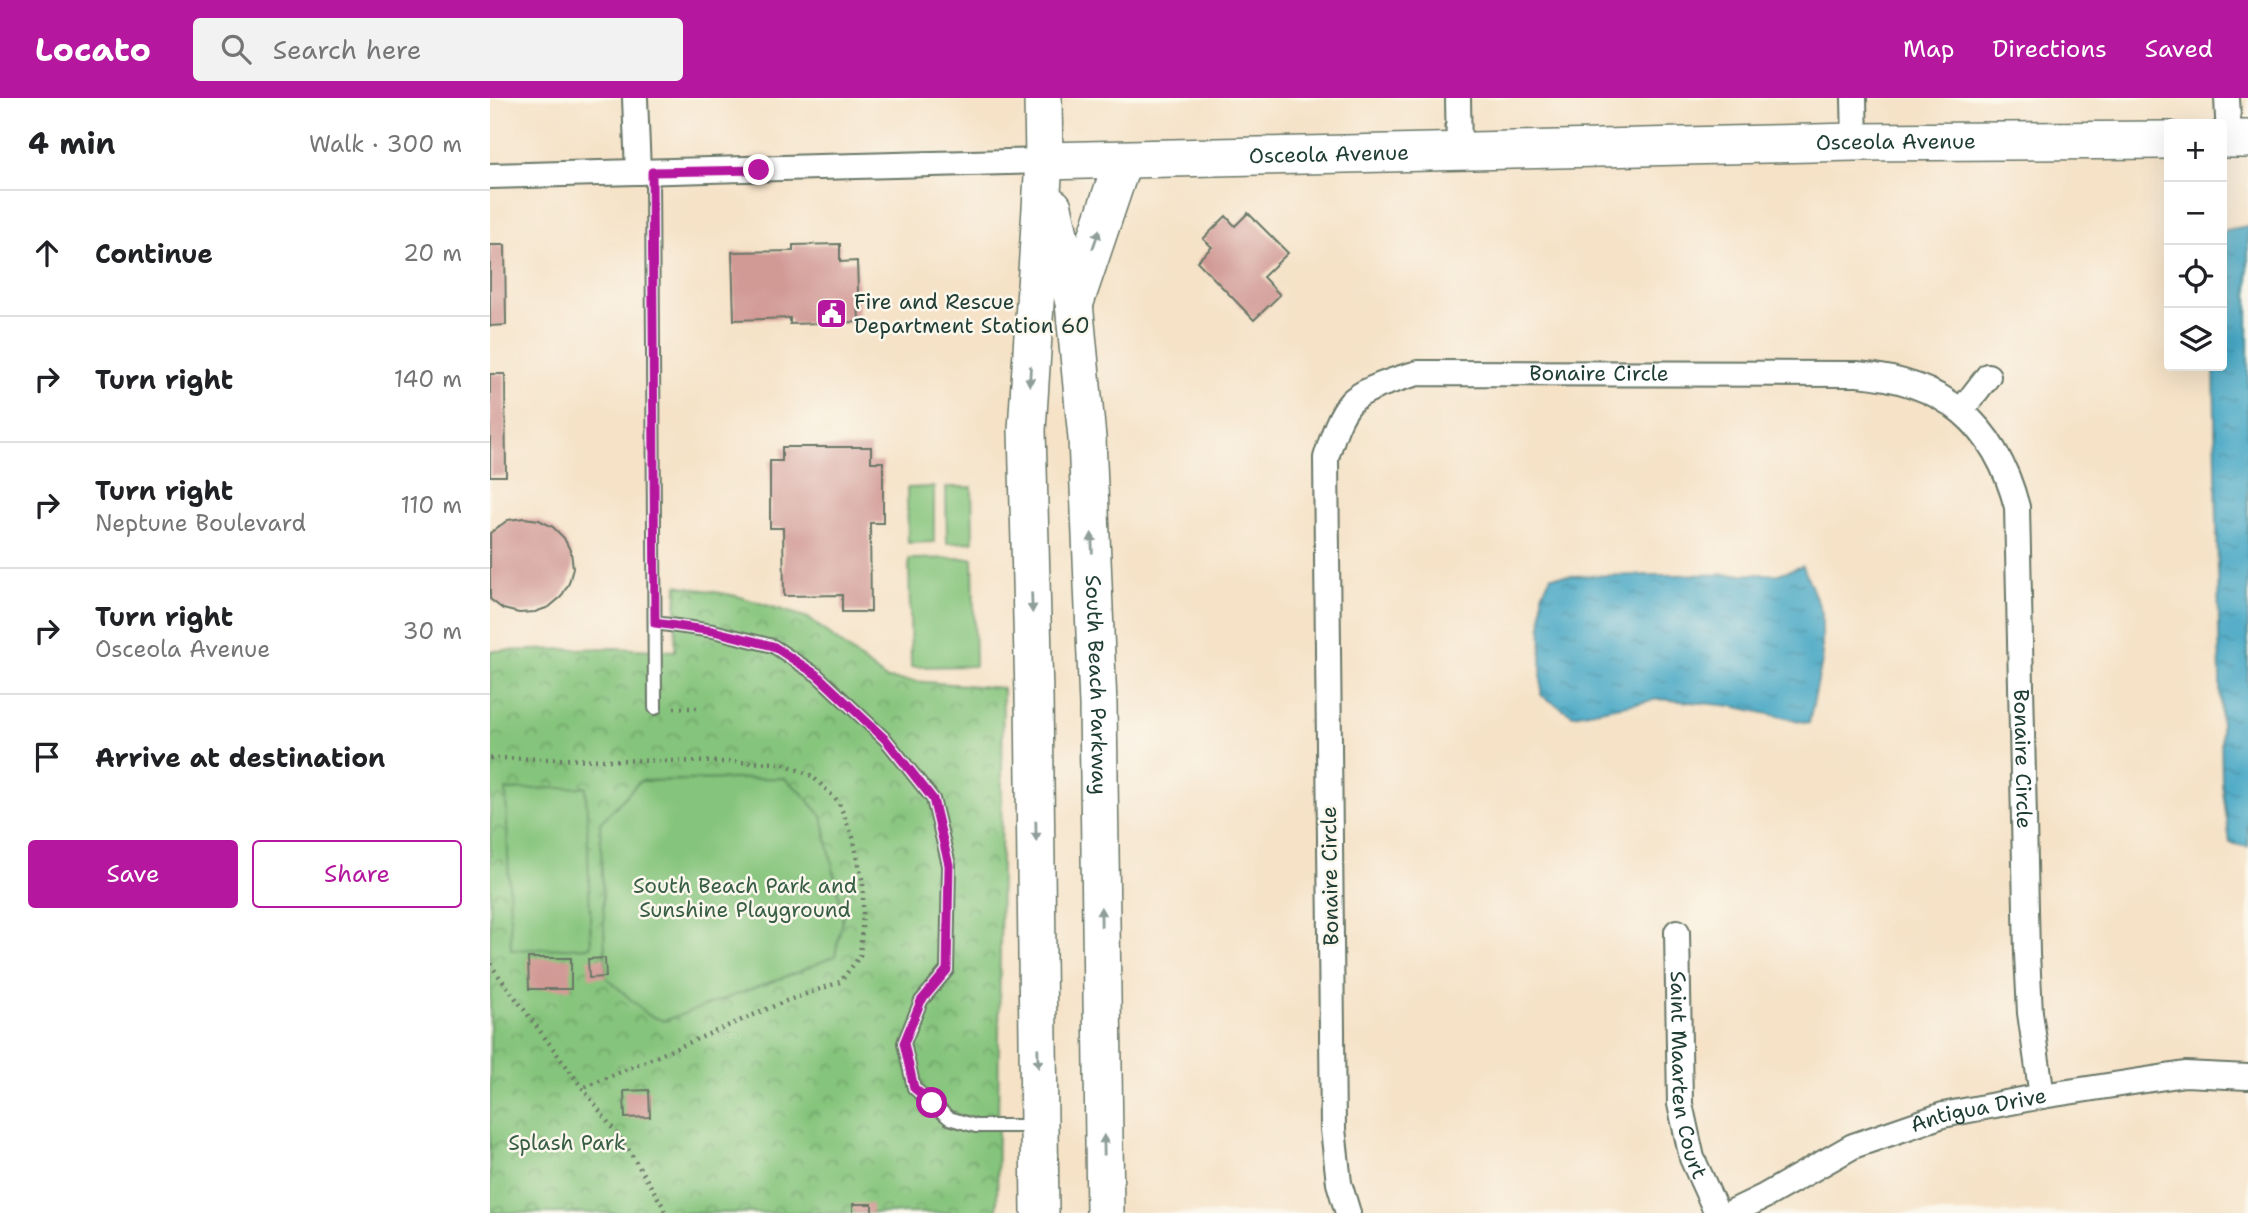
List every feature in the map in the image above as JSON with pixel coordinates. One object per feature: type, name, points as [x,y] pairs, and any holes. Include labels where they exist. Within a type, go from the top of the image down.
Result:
[{"type":"street","points":[[635,98],[645,172]]},
{"type":"street","name":"South Beach Parkway","points":[[1040,1213],[1034,694],[1027,430],[1044,161],[1043,98]]},
{"type":"street","points":[[1458,98],[1459,153]]},
{"type":"street","points":[[1854,98],[1856,142]]},
{"type":"street","points":[[2227,98],[2233,139]]},
{"type":"street","name":"Osceola Avenue","points":[[490,176],[1856,142],[2164,140]]},
{"type":"street","points":[[1074,303],[1123,160]]},
{"type":"street","name":"South Beach Parkway","points":[[1044,161],[1074,303],[1087,438],[1098,705],[1105,1213]]},
{"type":"street","name":"Bonaire Circle","points":[[1348,1213],[1339,1183],[1333,1129],[1326,458],[1334,433],[1352,401],[1386,382],[1418,373],[1857,373],[1913,383],[1938,395],[1961,411],[1981,431],[1998,454],[2010,480],[2017,507],[2027,954],[2030,1013],[2042,1096]]},
{"type":"street","points":[[1961,411],[1988,376]]},
{"type":"street","name":"Saint Maarten Court","points":[[1677,932],[1681,1104],[1692,1158],[1717,1213]]},
{"type":"street","name":"Antigua Drive","points":[[1730,1213],[1853,1146],[1942,1115],[2185,1074],[2248,1077]]},
{"type":"lane","points":[[645,172],[655,708]]},
{"type":"lane","points":[[655,623],[713,631],[773,646],[817,675],[876,731],[933,799],[949,865],[947,970],[921,1001],[904,1043],[914,1088],[949,1118],[976,1126],[1039,1126]]},
{"type":"path","points":[[490,758],[782,762],[812,776],[838,801],[853,837],[863,883],[860,956],[839,982],[786,1001],[583,1087]]},
{"type":"path","points":[[490,964],[628,1149],[665,1213]]},
{"type":"green space","points":[[934,487],[934,542],[908,543],[907,488]]},
{"type":"green space","points":[[946,487],[972,487],[973,542],[947,543]]},
{"type":"green space","points":[[973,558],[975,666],[911,667],[909,559]]},
{"type":"green space","name":"South Beach Park and Sunshine Playground","points":[[677,585],[737,596],[808,618],[886,679],[1003,688],[997,1213],[490,1213],[490,651],[614,648],[675,651]]},
{"type":"green space","points":[[784,778],[800,791],[822,816],[843,915],[835,956],[664,1021],[648,1015],[606,977],[600,823],[640,781]]},
{"type":"green space","points":[[586,787],[591,947],[511,950],[506,790]]},
{"type":"water","points":[[2248,226],[2248,847],[2230,843],[2222,784],[2214,371],[2227,371],[2227,230]]},
{"type":"water","points":[[1803,566],[1822,613],[1822,662],[1809,723],[1732,706],[1659,699],[1573,715],[1541,695],[1542,594],[1551,576],[1778,574]]},
{"type":"building","points":[[1248,213],[1288,253],[1263,277],[1280,295],[1254,320],[1197,261],[1212,247],[1203,239],[1226,216],[1235,226]]},
{"type":"building","points":[[840,244],[840,262],[857,261],[859,322],[790,324],[790,318],[734,320],[732,252],[793,251],[793,245]]},
{"type":"building","points":[[490,245],[505,245],[506,325],[490,326]]},
{"type":"building","points":[[490,374],[505,374],[506,476],[490,476]]},
{"type":"building","points":[[782,447],[871,447],[871,462],[883,462],[883,523],[870,523],[871,612],[842,612],[842,595],[784,596],[783,528],[770,528],[770,461],[782,461]]},
{"type":"building","points":[[508,520],[539,520],[553,527],[564,538],[571,552],[573,568],[561,597],[549,607],[535,612],[519,613],[503,609],[490,599],[490,533]]},
{"type":"building","points":[[528,958],[571,958],[571,989],[529,989]]},
{"type":"building","points":[[605,958],[606,977],[589,978],[588,959]]},
{"type":"building","points":[[649,1090],[650,1117],[625,1118],[624,1091]]},
{"type":"building","points":[[853,1204],[872,1204],[872,1213],[853,1213]]},
{"type":"place","name":"Fire and Rescue Department Station 60","points":[[831,314]]},
{"type":"route","points":[[759,170],[652,172],[655,623],[713,631],[773,646],[817,675],[886,740],[933,799],[949,865],[947,970],[921,1001],[904,1043],[914,1088],[932,1103]]},
{"type":"park label","name":"Splash Park","points":[[567,1143]]}]
